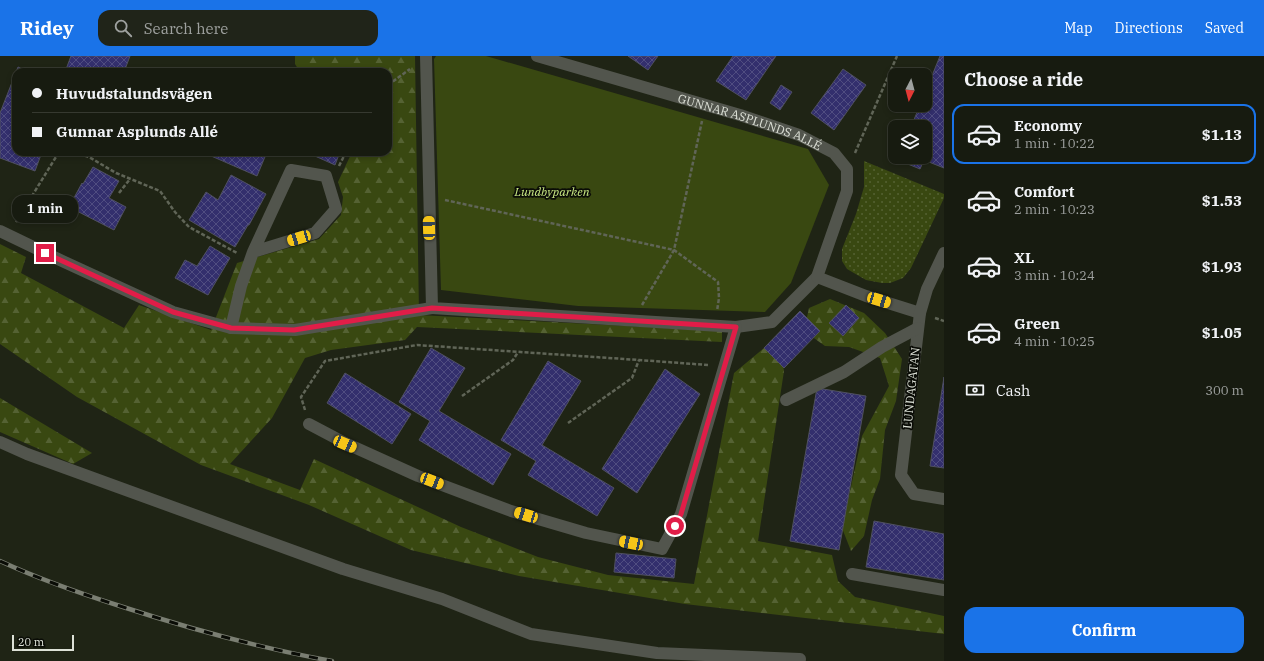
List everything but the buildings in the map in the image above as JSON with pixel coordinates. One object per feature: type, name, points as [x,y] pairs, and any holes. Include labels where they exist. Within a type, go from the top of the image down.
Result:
[{"type":"street","name":"GUNNAR ASPLUNDS ALLÉ","points":[[537,56],[706,105],[799,135],[834,153],[847,169]]},
{"type":"street","points":[[426,57],[428,196],[432,308]]},
{"type":"street","points":[[4,233],[58,260],[173,312],[231,328],[294,330],[432,308],[736,327],[772,322],[817,277],[847,191],[847,169]]},
{"type":"street","points":[[231,328],[248,254],[291,170],[326,176],[336,209],[315,233],[248,254]]},
{"type":"street","name":"LUNDAGATAN","points":[[944,253],[927,289],[920,313],[901,475],[914,494],[944,499]]},
{"type":"street","points":[[817,277],[866,296],[920,313]]},
{"type":"street","points":[[309,424],[345,444],[418,476],[511,511],[586,533],[662,549],[681,514],[736,327]]},
{"type":"street","points":[[786,400],[844,372],[882,347],[918,328]]},
{"type":"street","points":[[0,442],[27,454],[343,569],[442,599],[531,634],[657,653],[800,659]]},
{"type":"street","points":[[852,574],[944,590]]},
{"type":"path","points":[[847,169],[897,56]]},
{"type":"path","points":[[392,82],[426,57]]},
{"type":"path","points":[[633,320],[674,250],[706,105]]},
{"type":"path","points":[[4,233],[35,193],[57,156]]},
{"type":"path","points":[[86,156],[116,173],[160,191],[175,212],[189,226],[248,254]]},
{"type":"path","points":[[119,193],[130,179]]},
{"type":"path","points":[[428,196],[674,250],[718,282],[719,298],[714,325]]},
{"type":"path","points":[[309,424],[301,397],[325,361],[417,345],[724,367]]},
{"type":"path","points":[[462,396],[513,360],[518,352]]},
{"type":"path","points":[[568,423],[632,378],[639,360]]},
{"type":"green space","points":[[295,56],[415,56],[419,315],[722,331],[722,342],[417,327],[405,340],[331,350],[305,358],[272,418],[230,464],[300,490],[314,459],[461,527],[538,557],[608,575],[694,584],[734,373],[770,343],[779,346],[784,371],[758,541],[832,555],[838,581],[855,597],[944,616],[944,634],[685,604],[519,576],[411,550],[309,505],[201,465],[77,397],[0,344],[0,244],[26,257],[21,273],[124,328],[139,305],[211,330],[237,263],[319,239],[341,215],[343,197],[338,182],[350,156],[392,156],[392,68],[298,68],[295,64]]},
{"type":"green space","name":"Lundbyparken","points":[[436,56],[486,56],[808,149],[829,185],[791,283],[765,312],[578,306],[441,290],[434,59]]},
{"type":"green space","points":[[864,161],[944,194],[944,198],[911,268],[903,278],[890,283],[866,280],[847,269],[842,261],[842,249],[856,214],[864,187]]},
{"type":"green space","points":[[830,299],[864,313],[885,333],[902,359],[896,401],[885,430],[880,479],[872,500],[864,536],[851,551],[842,528],[862,436],[889,386],[880,358],[849,347],[825,346],[804,331],[809,308]]},
{"type":"green space","points":[[0,398],[92,453],[73,464],[0,432]]},
{"type":"railway","points":[[0,561],[74,591],[173,622],[252,644],[332,661]]},
{"type":"route","points":[[45,253],[173,312],[231,328],[294,330],[432,308],[736,327],[681,514],[675,526]]}]
